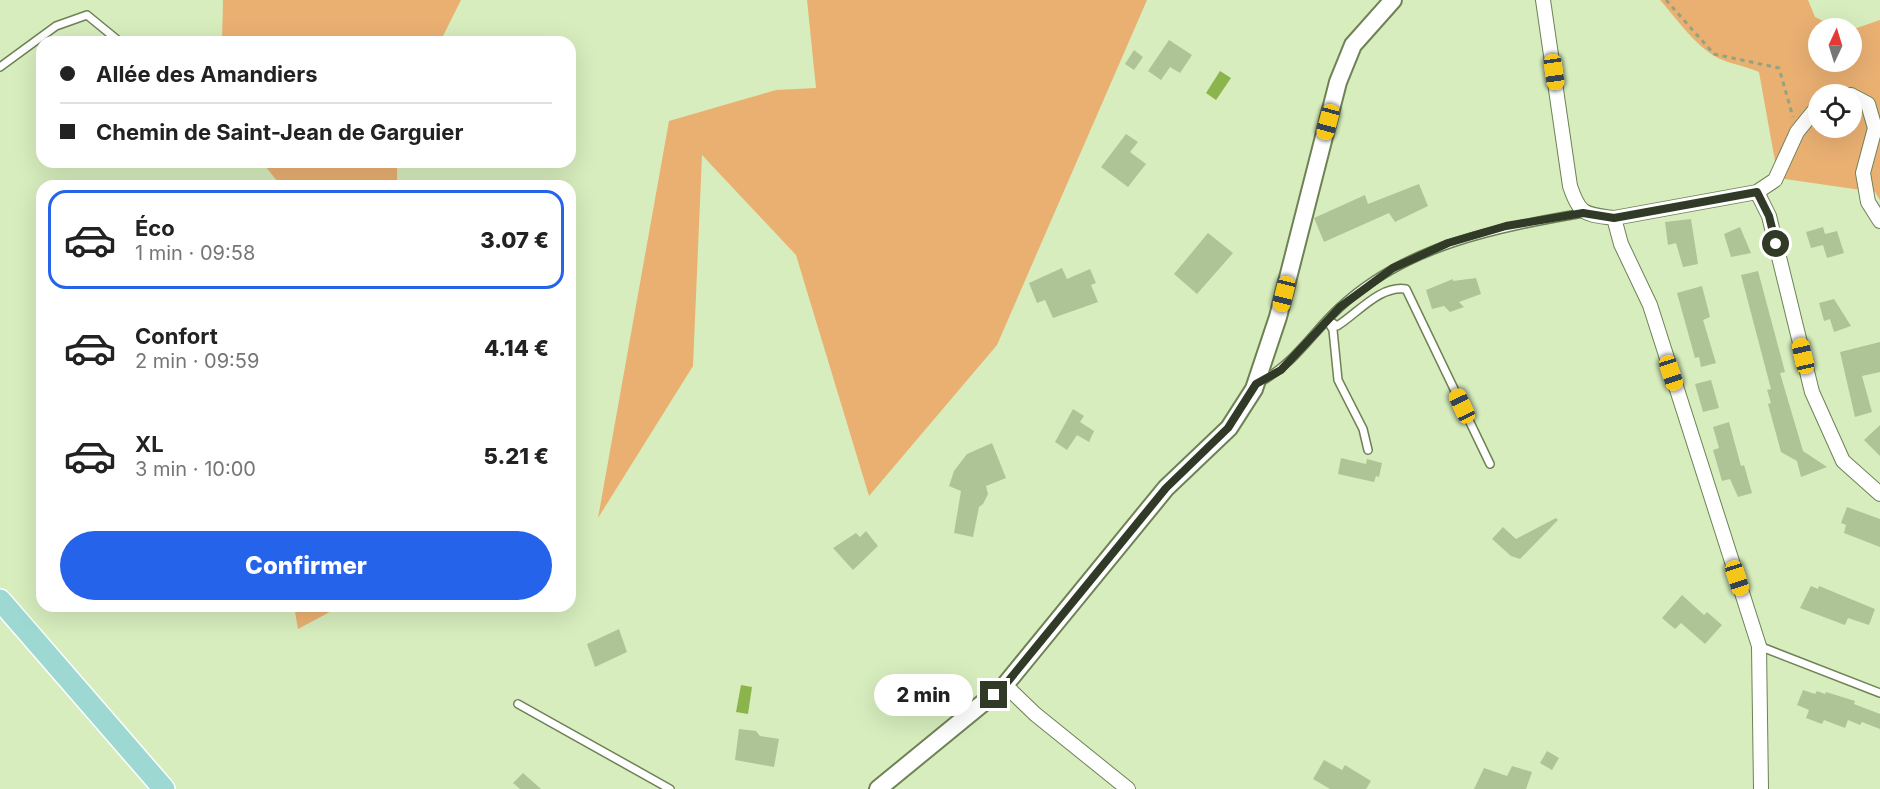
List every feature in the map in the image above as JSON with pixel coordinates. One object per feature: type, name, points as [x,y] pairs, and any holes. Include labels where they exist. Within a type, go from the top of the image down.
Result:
[{"type":"main road","points":[[0,600],[164,789]]},
{"type":"street","points":[[878,789],[1005,685],[1166,488],[1228,428],[1256,384],[1278,316],[1338,82],[1353,45],[1393,0]]},
{"type":"street","points":[[1543,0],[1570,186],[1576,206],[1583,213],[1614,218],[1757,192],[1775,180],[1797,132],[1808,118]]},
{"type":"street","points":[[1862,101],[1868,104],[1875,128],[1863,173],[1868,202],[1880,221]]},
{"type":"street","points":[[1757,192],[1769,216],[1812,392],[1843,461],[1880,494]]},
{"type":"street","points":[[1614,218],[1621,244],[1650,305],[1759,646],[1761,789]]},
{"type":"street","points":[[1005,685],[1035,714],[1128,789]]},
{"type":"lane","points":[[43,36],[56,26],[87,15],[113,36]]},
{"type":"lane","points":[[0,68],[36,41]]},
{"type":"lane","points":[[1256,384],[1281,370],[1340,307],[1393,268],[1448,243],[1506,226],[1583,213]]},
{"type":"lane","points":[[1328,321],[1337,326],[1382,292],[1394,287],[1406,289],[1490,464]]},
{"type":"lane","points":[[1328,321],[1333,330],[1338,380],[1364,429],[1368,450]]},
{"type":"lane","points":[[1759,646],[1880,693]]},
{"type":"lane","points":[[518,704],[670,789]]},
{"type":"path","points":[[1666,0],[1714,54],[1779,68],[1797,132]]},
{"type":"shaded area","points":[[223,0],[461,0],[443,36],[222,36]]},
{"type":"shaded area","points":[[807,0],[1147,0],[997,345],[869,496],[796,255],[702,155],[693,366],[598,518],[669,121],[776,90],[816,88]]},
{"type":"shaded area","points":[[1660,0],[1808,0],[1817,18],[1808,18],[1808,72],[1862,72],[1862,26],[1880,20],[1880,200],[1875,192],[1778,178],[1759,72],[1718,58],[1694,39]]},
{"type":"shaded area","points":[[1220,71],[1231,78],[1216,100],[1206,93]]},
{"type":"shaded area","points":[[267,168],[397,168],[397,180],[276,180]]},
{"type":"shaded area","points":[[295,612],[330,612],[298,629]]},
{"type":"shaded area","points":[[741,685],[752,687],[748,714],[736,712]]},
{"type":"building","points":[[1169,40],[1192,55],[1180,73],[1170,67],[1161,80],[1148,71]]},
{"type":"building","points":[[1134,50],[1143,57],[1134,70],[1125,64]]},
{"type":"building","points":[[1126,134],[1138,142],[1130,152],[1146,164],[1128,187],[1101,167]]},
{"type":"building","points":[[1419,184],[1428,206],[1395,222],[1389,213],[1324,242],[1314,218],[1365,195],[1368,204]]},
{"type":"building","points":[[1691,219],[1698,264],[1683,267],[1676,243],[1668,245],[1665,222]]},
{"type":"building","points":[[1740,227],[1751,253],[1731,257],[1724,234]]},
{"type":"building","points":[[1823,227],[1825,234],[1837,231],[1844,253],[1827,258],[1823,245],[1811,248],[1806,232]]},
{"type":"building","points":[[1208,233],[1233,253],[1197,294],[1174,274]]},
{"type":"building","points":[[1062,268],[1067,279],[1090,269],[1096,283],[1091,285],[1098,302],[1053,318],[1045,300],[1037,303],[1029,283]]},
{"type":"building","points":[[1758,271],[1785,372],[1780,373],[1803,451],[1827,467],[1801,477],[1797,461],[1781,452],[1768,404],[1771,403],[1767,390],[1771,389],[1741,275]]},
{"type":"building","points":[[1476,278],[1481,294],[1459,302],[1464,307],[1450,312],[1444,306],[1432,309],[1426,290],[1453,279],[1453,281]]},
{"type":"building","points":[[1702,286],[1710,317],[1703,320],[1716,363],[1701,367],[1699,357],[1695,358],[1677,293]]},
{"type":"building","points":[[1834,299],[1851,326],[1834,332],[1830,319],[1824,321],[1819,303]]},
{"type":"building","points":[[1880,342],[1880,372],[1862,376],[1872,412],[1855,417],[1840,352]]},
{"type":"building","points":[[1711,380],[1719,408],[1703,412],[1695,384]]},
{"type":"building","points":[[1073,409],[1084,416],[1080,422],[1094,431],[1089,442],[1077,435],[1067,450],[1055,442]]},
{"type":"building","points":[[1729,422],[1741,466],[1744,465],[1752,493],[1738,497],[1730,479],[1722,481],[1713,450],[1719,448],[1713,427]]},
{"type":"building","points":[[1880,425],[1880,456],[1864,440]]},
{"type":"building","points":[[992,443],[1006,478],[986,486],[988,494],[979,507],[973,537],[954,533],[961,491],[949,486],[954,471],[967,454]]},
{"type":"building","points":[[1341,458],[1366,464],[1367,459],[1382,463],[1379,477],[1376,476],[1374,482],[1338,474]]},
{"type":"building","points":[[1847,507],[1880,519],[1880,547],[1844,533],[1846,525],[1841,523]]},
{"type":"building","points":[[1556,518],[1558,520],[1520,559],[1511,556],[1492,539],[1503,527],[1516,539]]},
{"type":"building","points":[[866,531],[878,546],[853,570],[833,548],[856,533],[860,537]]},
{"type":"building","points":[[1811,586],[1818,589],[1819,586],[1875,609],[1869,625],[1848,618],[1845,625],[1800,608]]},
{"type":"building","points":[[1682,595],[1704,615],[1707,612],[1722,625],[1705,644],[1681,623],[1675,629],[1662,618]]},
{"type":"building","points":[[619,629],[627,652],[595,667],[587,644]]},
{"type":"building","points":[[1803,690],[1815,694],[1817,691],[1825,694],[1826,692],[1855,701],[1854,704],[1880,714],[1880,729],[1862,722],[1860,725],[1848,720],[1845,728],[1824,720],[1822,724],[1806,718],[1809,710],[1797,705]]},
{"type":"building","points":[[739,729],[756,731],[760,736],[779,739],[774,767],[735,760]]},
{"type":"building","points":[[1547,751],[1559,758],[1552,770],[1540,763]]},
{"type":"building","points":[[1324,760],[1342,770],[1345,765],[1371,781],[1366,789],[1330,789],[1313,779]]},
{"type":"building","points":[[1512,766],[1532,772],[1526,789],[1474,789],[1484,768],[1507,776]]},
{"type":"building","points":[[523,773],[541,789],[520,789],[513,783]]},
{"type":"route","points":[[994,695],[1005,685],[1166,488],[1228,428],[1256,384],[1281,370],[1340,307],[1393,268],[1448,243],[1506,226],[1583,213],[1614,218],[1757,192],[1769,216],[1776,244]]}]
